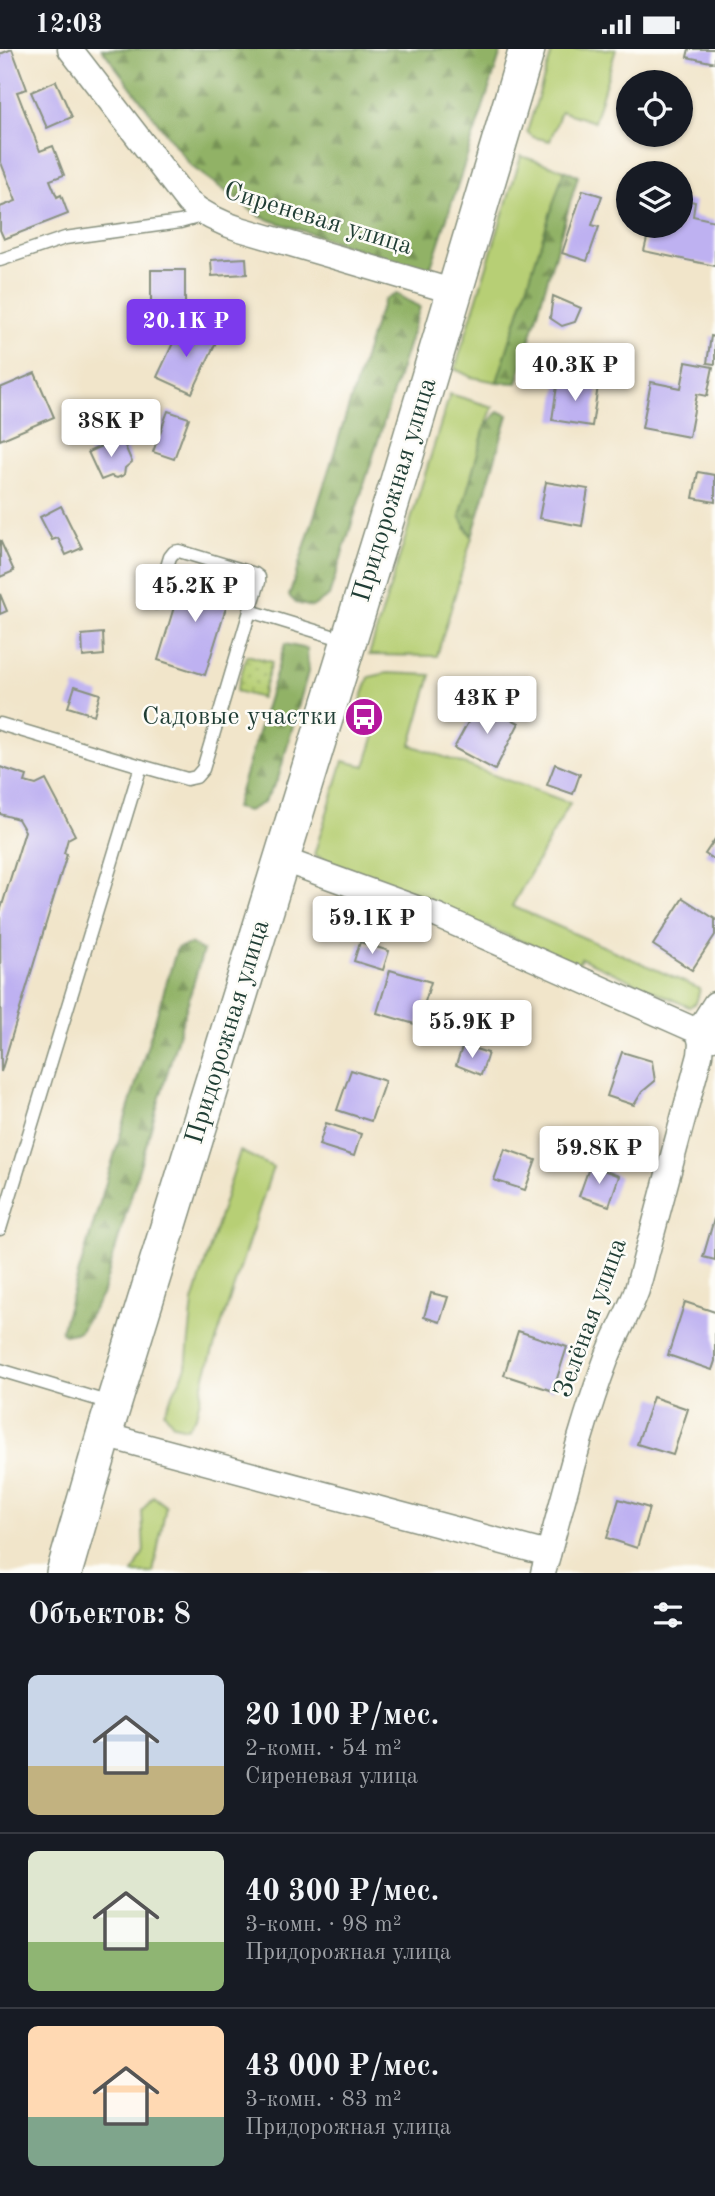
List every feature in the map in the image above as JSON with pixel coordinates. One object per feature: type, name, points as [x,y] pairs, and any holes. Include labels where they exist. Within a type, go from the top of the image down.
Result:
[{"type":"main road","name":"Придорожная улица","points":[[64,1573],[527,49]]},
{"type":"street","points":[[70,49],[188,202],[206,215]]},
{"type":"street","name":"Сиреневая улица","points":[[206,215],[240,229],[455,292]]},
{"type":"street","points":[[281,859],[439,916],[707,1035],[715,1004]]},
{"type":"street","name":"Зелёная улица","points":[[545,1564],[591,1404],[607,1357],[628,1316],[637,1290],[701,1043],[707,1035]]},
{"type":"street","points":[[109,1419],[545,1564]]},
{"type":"lane","name":"Сиреневая улица","points":[[0,260],[65,238],[180,222],[206,215]]},
{"type":"lane","points":[[0,724],[187,779],[196,777],[203,769],[259,582],[258,577],[179,551],[174,552],[170,557],[156,603]]},
{"type":"lane","points":[[250,611],[348,641]]},
{"type":"lane","points":[[1,1223],[141,766]]},
{"type":"lane","points":[[0,1370],[109,1419]]},
{"type":"green space","points":[[102,49],[502,49],[429,273],[261,217],[191,166]]},
{"type":"green space","points":[[553,49],[616,49],[594,122],[561,111],[550,141],[533,137],[527,132]]},
{"type":"green space","points":[[521,156],[564,170],[497,382],[471,377],[455,369]]},
{"type":"green space","points":[[564,170],[578,176],[517,383],[497,382]]},
{"type":"green space","points":[[396,294],[420,307],[329,596],[312,607],[296,603],[289,596],[376,320],[385,299]]},
{"type":"green space","points":[[450,394],[493,407],[485,427],[465,527],[472,537],[437,656],[369,655]]},
{"type":"green space","points":[[498,411],[508,415],[472,537],[460,516],[485,427]]},
{"type":"green space","points":[[285,644],[307,649],[308,672],[278,779],[263,803],[248,811],[235,808]]},
{"type":"green space","points":[[247,655],[272,662],[261,698],[236,691]]},
{"type":"green space","points":[[387,673],[431,675],[411,745],[570,803],[512,906],[700,989],[696,1003],[689,1007],[581,958],[579,963],[559,957],[314,855],[343,761],[365,766],[381,716],[358,709],[369,677]]},
{"type":"green space","points":[[191,944],[203,951],[102,1295],[79,1332],[65,1335],[61,1331],[177,948]]},
{"type":"green space","points":[[240,1151],[273,1167],[206,1372],[196,1416],[187,1428],[174,1425],[164,1412],[186,1368],[193,1302]]},
{"type":"green space","points":[[153,1496],[166,1506],[153,1573],[133,1573],[144,1551],[142,1511]]},
{"type":"building","points":[[12,49],[27,89],[17,92],[40,151],[53,146],[64,175],[50,180],[57,197],[61,195],[68,214],[4,239],[0,230],[0,207],[16,201],[0,160],[0,54]]},
{"type":"building","points":[[689,49],[715,49],[715,63],[687,57]]},
{"type":"building","points":[[56,81],[72,117],[47,128],[31,92]]},
{"type":"building","points":[[583,190],[602,196],[592,225],[599,227],[587,261],[562,253]]},
{"type":"building","points":[[693,216],[715,221],[715,266],[644,251],[647,238],[693,238]]},
{"type":"building","points":[[246,258],[247,274],[212,276],[211,260]]},
{"type":"building","points":[[151,270],[185,270],[185,312],[151,312]]},
{"type":"building","points":[[553,296],[581,308],[575,322],[562,326],[550,318]]},
{"type":"building","points":[[181,326],[216,342],[192,393],[157,377]]},
{"type":"building","points":[[711,336],[715,337],[715,364],[707,363]]},
{"type":"building","points":[[686,362],[713,367],[707,396],[697,394],[689,437],[642,428],[651,382],[681,388]]},
{"type":"building","points":[[35,373],[54,417],[0,440],[0,388]]},
{"type":"building","points":[[558,379],[598,386],[592,426],[552,420]]},
{"type":"building","points":[[168,411],[189,418],[174,459],[153,452]]},
{"type":"building","points":[[121,437],[132,462],[125,468],[124,475],[101,480],[88,452]]},
{"type":"building","points":[[698,472],[715,475],[715,502],[693,498]]},
{"type":"building","points":[[546,482],[588,489],[582,526],[539,518]]},
{"type":"building","points":[[61,506],[82,548],[66,555],[58,538],[52,540],[40,517]]},
{"type":"building","points":[[0,540],[14,571],[0,577]]},
{"type":"building","points":[[184,574],[232,588],[205,675],[158,660]]},
{"type":"building","points":[[0,594],[7,611],[0,614]]},
{"type":"building","points":[[103,633],[104,655],[83,657],[82,635]]},
{"type":"building","points":[[75,686],[100,694],[94,715],[68,707]]},
{"type":"building","points":[[479,702],[519,723],[495,770],[454,748]]},
{"type":"building","points":[[555,764],[580,774],[573,794],[547,785]]},
{"type":"building","points":[[0,767],[27,776],[25,782],[36,785],[46,780],[75,835],[68,839],[64,853],[67,854],[1,1072],[0,912],[25,831],[18,819],[0,814]]},
{"type":"building","points":[[715,839],[715,860],[705,854]]},
{"type":"building","points":[[683,898],[715,919],[715,935],[692,970],[653,945]]},
{"type":"building","points":[[360,942],[389,951],[383,970],[354,961]]},
{"type":"building","points":[[390,970],[431,982],[418,1025],[377,1013]]},
{"type":"building","points":[[463,1045],[488,1053],[481,1075],[456,1065]]},
{"type":"building","points":[[622,1052],[652,1061],[655,1081],[642,1092],[634,1105],[607,1096]]},
{"type":"building","points":[[351,1070],[385,1081],[371,1121],[337,1110]]},
{"type":"building","points":[[326,1123],[361,1134],[354,1156],[319,1145]]},
{"type":"building","points":[[505,1149],[536,1160],[525,1190],[494,1180]]},
{"type":"building","points":[[590,1165],[619,1176],[609,1206],[579,1196]]},
{"type":"building","points":[[715,1219],[715,1260],[703,1257]]},
{"type":"building","points":[[431,1293],[448,1297],[440,1322],[424,1317]]},
{"type":"building","points":[[685,1302],[715,1312],[715,1361],[712,1370],[668,1355]]},
{"type":"building","points":[[518,1331],[567,1347],[553,1391],[504,1375]]},
{"type":"building","points":[[653,1397],[688,1409],[673,1455],[637,1444]]},
{"type":"building","points":[[619,1499],[649,1508],[637,1548],[607,1538]]},
{"type":"place","name":"Садовые участки","points":[[364,717]]}]
